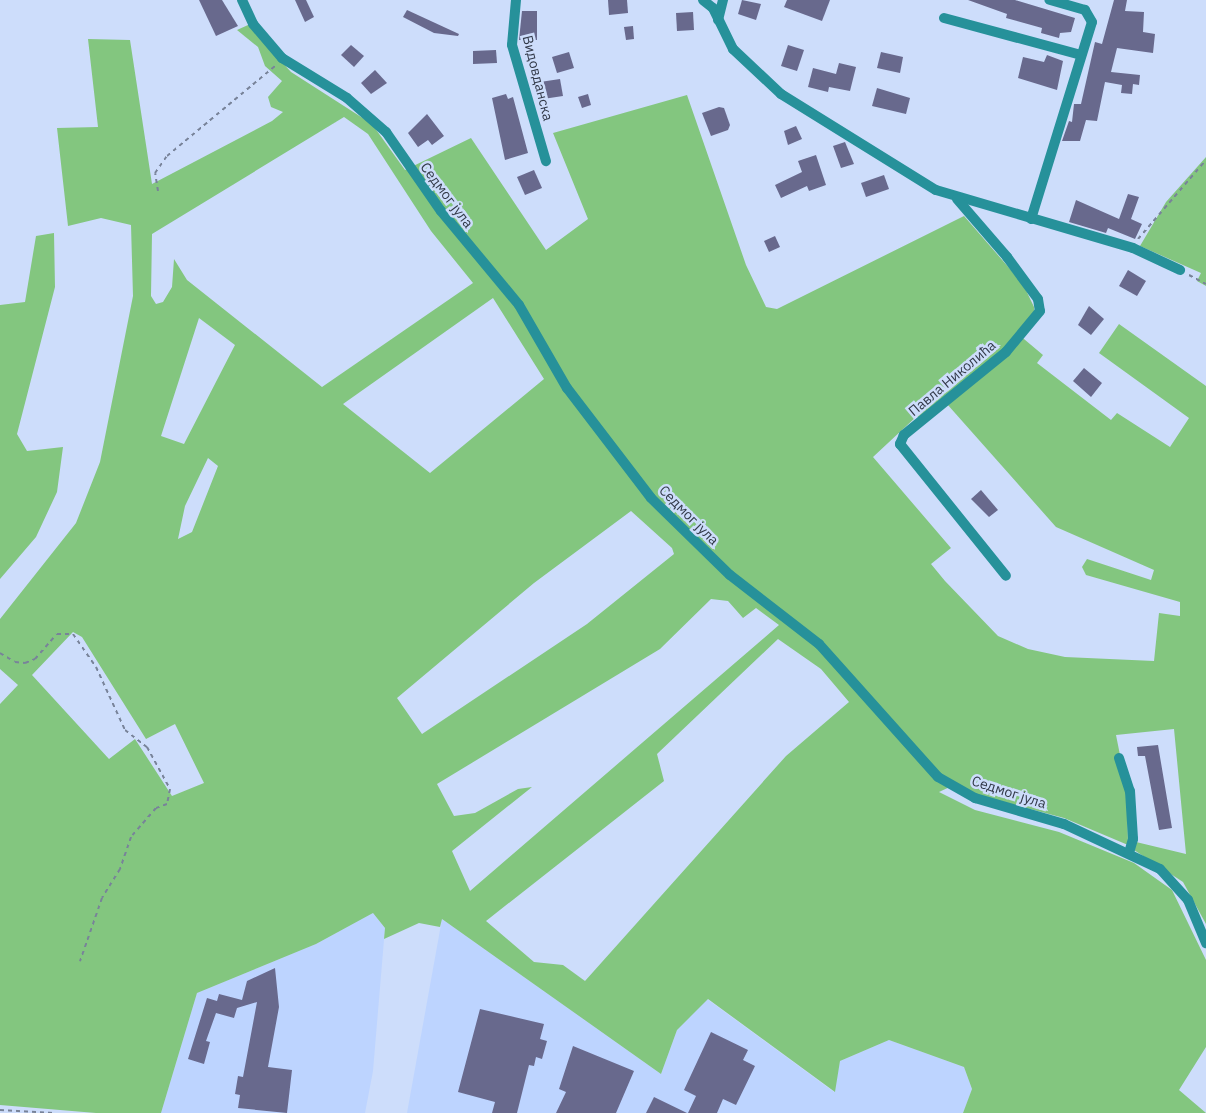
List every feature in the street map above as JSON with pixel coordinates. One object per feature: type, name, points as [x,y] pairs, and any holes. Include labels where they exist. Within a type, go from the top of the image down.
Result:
[{"type":"street","name":"Седмог јула","points":[[242,0],[253,24],[282,58],[374,118],[441,212],[519,305],[567,388],[651,498],[730,575],[819,644],[938,777],[975,798],[1064,824],[1160,869],[1178,885],[1188,900],[1206,943]]},
{"type":"street","name":"Видовданска","points":[[516,0],[512,45],[546,161]]},
{"type":"street","name":"Павла Николића","points":[[704,0],[718,20],[733,49],[781,94],[936,190],[956,198],[1133,248],[1180,270]]},
{"type":"street","points":[[718,20],[723,0]]},
{"type":"street","points":[[1031,219],[1091,17],[1085,10],[1049,0]]},
{"type":"street","points":[[944,18],[1081,55]]},
{"type":"street","name":"Павла Николића","points":[[956,198],[1007,257],[1038,299],[1040,311],[1006,352],[904,435],[900,444],[1006,576]]},
{"type":"street","points":[[1119,758],[1130,791],[1133,839],[1129,853]]},
{"type":"path","points":[[158,191],[154,173],[167,156],[282,58]]},
{"type":"path","points":[[1133,248],[1152,219],[1206,160]]},
{"type":"path","points":[[1180,270],[1206,284]]},
{"type":"path","points":[[0,653],[25,663],[35,659],[57,634],[74,634],[89,654],[125,730],[147,747],[170,789],[167,804],[156,808],[131,837],[120,869],[102,898],[80,961]]},
{"type":"path","points":[[0,1110],[54,1113]]},
{"type":"shaded area","points":[[373,913],[385,928],[373,1071],[365,1113],[161,1113],[197,993],[316,944]]},
{"type":"shaded area","points":[[442,919],[661,1074],[677,1030],[707,999],[834,1092],[840,1061],[889,1040],[964,1067],[972,1089],[963,1113],[407,1113]]},
{"type":"green space","points":[[248,25],[291,72],[372,124],[405,170],[471,138],[546,250],[588,219],[553,133],[687,95],[746,265],[766,307],[777,309],[964,216],[1023,284],[1034,307],[1034,316],[1018,334],[1043,355],[1037,363],[1111,420],[1117,413],[1170,447],[1189,418],[1099,353],[1119,324],[1206,386],[1206,924],[1183,882],[1134,850],[1136,842],[1186,854],[1174,729],[1116,735],[1127,790],[1128,845],[1064,818],[977,795],[956,784],[939,792],[975,810],[1059,832],[1134,863],[1172,890],[1206,960],[1206,1047],[1179,1090],[1206,1113],[963,1113],[972,1089],[964,1067],[889,1040],[840,1061],[835,1092],[708,999],[677,1030],[661,1074],[442,919],[440,927],[419,923],[384,939],[385,928],[373,913],[316,944],[197,993],[161,1113],[96,1113],[0,1105],[0,704],[18,685],[0,669],[0,619],[76,523],[100,462],[133,296],[131,225],[101,218],[68,226],[57,128],[98,127],[88,39],[130,40],[152,184],[272,121],[283,112],[271,107],[268,97],[282,81],[265,66],[258,47],[237,30]],"holes":[[[344,117],[368,134],[431,231],[473,283],[322,387],[187,280],[174,259],[172,287],[163,302],[156,304],[151,296],[152,234]],[[493,298],[544,379],[430,473],[343,404]],[[199,318],[235,345],[184,444],[161,436]],[[947,404],[1056,527],[1154,570],[1151,580],[1087,559],[1082,567],[1086,575],[1180,602],[1180,616],[1159,613],[1154,661],[1065,657],[1028,649],[998,636],[931,564],[951,548],[873,457],[917,416],[923,423]],[[208,458],[218,466],[192,532],[178,539],[185,506]],[[631,511],[672,548],[674,554],[587,624],[422,734],[397,698],[534,583]],[[711,599],[728,601],[743,618],[756,608],[779,625],[470,891],[452,851],[532,787],[518,789],[475,813],[454,816],[437,784],[660,649]],[[73,632],[82,637],[146,739],[175,724],[204,783],[172,796],[135,739],[109,759],[32,675]],[[778,639],[821,669],[849,702],[786,756],[585,981],[563,965],[534,962],[486,921],[664,781],[657,754]]]},
{"type":"green space","points":[[1206,157],[1206,286],[1197,281],[1201,273],[1140,246],[1166,202]]},
{"type":"green space","points":[[54,233],[55,287],[17,434],[27,451],[63,447],[57,492],[36,537],[0,579],[0,305],[25,302],[36,236]]},
{"type":"building","points":[[199,0],[222,0],[238,26],[216,36]]},
{"type":"building","points":[[295,0],[306,0],[314,17],[305,22]]},
{"type":"building","points":[[608,0],[627,0],[628,13],[609,15]]},
{"type":"building","points":[[742,0],[761,4],[756,20],[738,14]]},
{"type":"building","points":[[787,0],[830,0],[822,21],[784,7]]},
{"type":"building","points":[[968,0],[1015,0],[1075,18],[1071,32],[1060,33],[1059,38],[1041,33],[1042,28],[1006,18],[1007,14]]},
{"type":"building","points":[[1114,0],[1127,0],[1125,11],[1144,12],[1143,32],[1155,34],[1153,53],[1117,48],[1111,72],[1140,75],[1139,85],[1133,84],[1132,94],[1121,93],[1122,85],[1105,82],[1097,121],[1086,120],[1080,141],[1062,141],[1069,121],[1072,122],[1074,104],[1081,104],[1095,42],[1102,44]]},
{"type":"building","points":[[407,10],[459,34],[458,36],[434,33],[403,17]]},
{"type":"building","points":[[522,11],[537,11],[537,40],[519,40]]},
{"type":"building","points":[[693,12],[694,30],[677,31],[676,13]]},
{"type":"building","points":[[633,26],[634,39],[626,40],[624,27]]},
{"type":"building","points":[[351,45],[364,56],[354,67],[341,55]]},
{"type":"building","points":[[788,45],[804,50],[797,71],[781,66]]},
{"type":"building","points":[[496,50],[497,63],[473,64],[473,51]]},
{"type":"building","points":[[569,52],[574,68],[557,73],[552,57]]},
{"type":"building","points":[[881,52],[903,57],[900,73],[877,68]]},
{"type":"building","points":[[1047,55],[1063,61],[1057,90],[1018,78],[1023,57],[1044,62]]},
{"type":"building","points":[[839,63],[856,67],[850,91],[829,87],[828,92],[808,87],[813,68],[836,74]]},
{"type":"building","points":[[375,70],[387,83],[371,94],[361,83]]},
{"type":"building","points":[[560,79],[563,96],[543,99],[540,82]]},
{"type":"building","points":[[877,88],[910,98],[906,114],[872,106]]},
{"type":"building","points":[[506,94],[508,99],[513,97],[528,153],[505,160],[492,98]]},
{"type":"building","points":[[588,94],[591,105],[582,108],[578,97]]},
{"type":"building","points":[[719,107],[724,108],[730,125],[728,130],[711,136],[702,113]]},
{"type":"building","points":[[427,114],[444,136],[432,145],[428,140],[418,147],[408,133]]},
{"type":"building","points":[[796,126],[802,139],[788,145],[784,131]]},
{"type":"building","points":[[845,142],[854,164],[841,168],[833,146]]},
{"type":"building","points":[[816,155],[826,185],[809,191],[807,186],[781,198],[775,185],[802,172],[798,161]]},
{"type":"building","points":[[534,170],[542,188],[525,195],[517,177]]},
{"type":"building","points":[[884,175],[889,189],[866,197],[861,183]]},
{"type":"building","points":[[1128,194],[1139,197],[1131,219],[1142,224],[1135,239],[1108,228],[1106,233],[1069,222],[1076,200],[1119,219]]},
{"type":"building","points":[[775,236],[780,247],[769,252],[764,241]]},
{"type":"building","points":[[1128,270],[1146,281],[1137,296],[1119,286]]},
{"type":"building","points":[[1089,306],[1104,319],[1091,335],[1078,325]]},
{"type":"building","points":[[1084,368],[1102,383],[1091,397],[1073,381]]},
{"type":"building","points":[[981,490],[998,510],[989,517],[971,499]]},
{"type":"building","points":[[1158,745],[1172,828],[1159,830],[1145,756],[1138,756],[1137,747]]},
{"type":"building","points":[[275,968],[279,1007],[268,1067],[292,1070],[287,1113],[238,1108],[240,1095],[235,1094],[238,1076],[243,1077],[257,1002],[237,1008],[234,1018],[216,1013],[206,1041],[210,1042],[204,1064],[188,1059],[207,998],[217,1001],[219,994],[242,1000],[247,981]]},
{"type":"building","points":[[480,1009],[544,1024],[540,1039],[547,1041],[542,1059],[536,1057],[534,1066],[529,1065],[517,1113],[492,1113],[495,1102],[458,1092]]},
{"type":"building","points":[[711,1032],[748,1050],[743,1060],[755,1066],[736,1105],[723,1099],[717,1113],[688,1113],[696,1096],[684,1090]]},
{"type":"building","points":[[573,1046],[634,1071],[616,1113],[556,1113],[566,1092],[559,1089]]},
{"type":"building","points":[[654,1097],[687,1113],[646,1113]]}]
